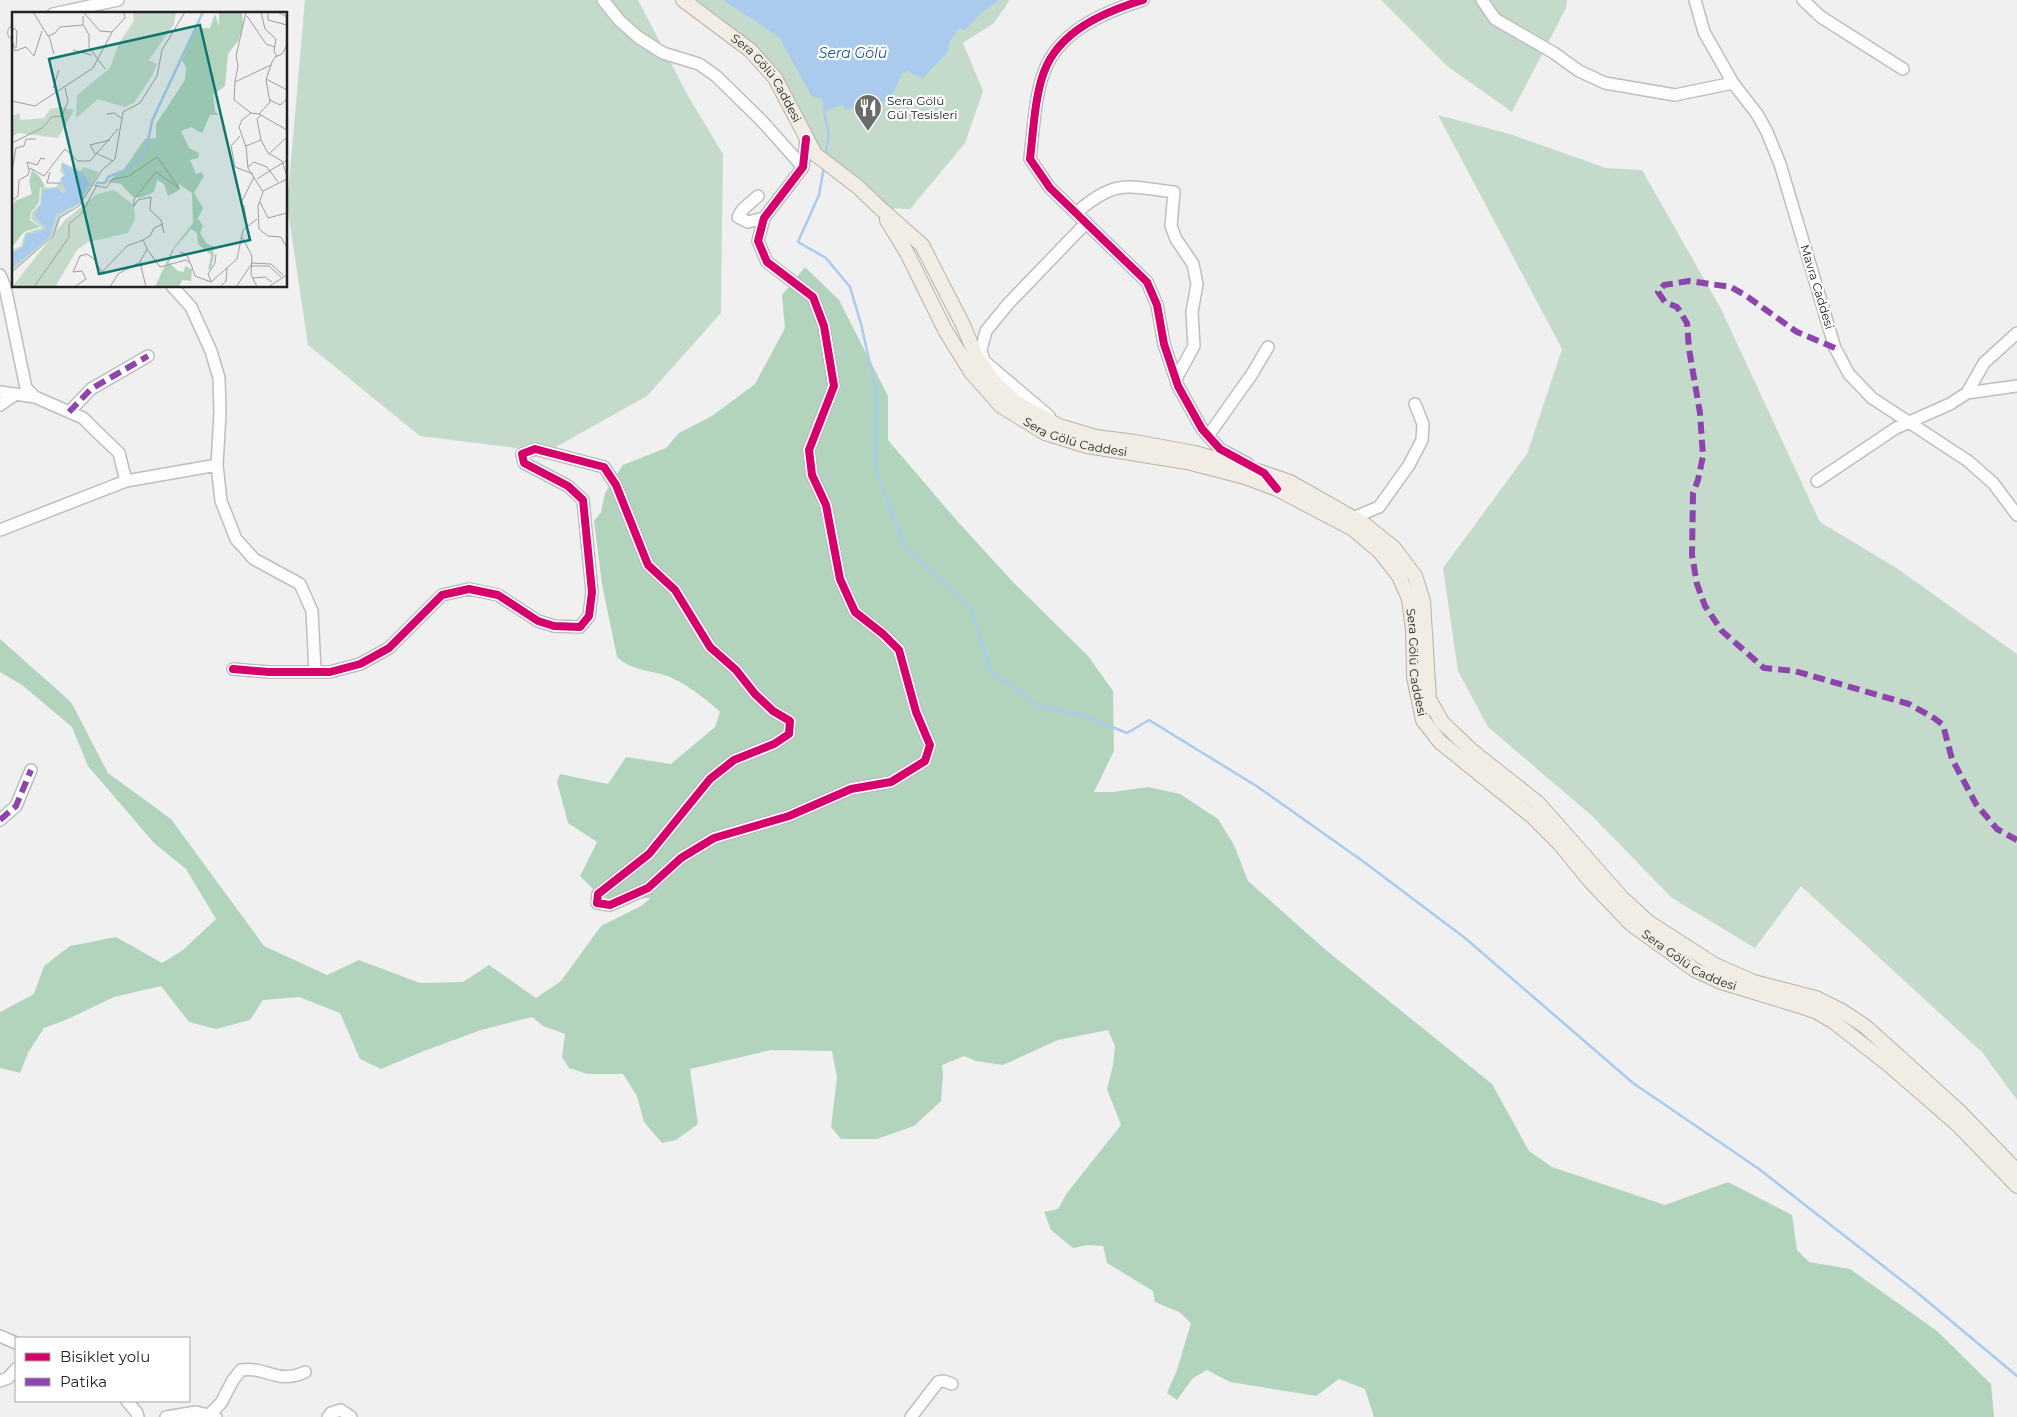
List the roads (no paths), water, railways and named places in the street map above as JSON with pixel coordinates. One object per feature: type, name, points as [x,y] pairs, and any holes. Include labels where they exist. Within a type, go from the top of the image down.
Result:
[{"type":"main road","name":"Sera Gölü Caddesi","points":[[683,0],[750,50],[775,78],[815,154],[858,187],[922,245],[963,325],[976,356],[992,380],[1016,403],[1059,426],[1096,437],[1195,453],[1290,482],[1353,518],[1394,548],[1415,576],[1422,602],[1430,699],[1442,722],[1471,750],[1538,803],[1622,898],[1648,922],[1715,965],[1754,982],[1816,998],[1842,1011],[1866,1027],[1960,1112],[2017,1171]]},
{"type":"main road","name":"Sera Gölü Caddesi","points":[[880,208],[907,253],[945,330],[971,372],[1001,406],[1045,433],[1087,446],[1188,462],[1245,477],[1277,490],[1353,529],[1380,552],[1399,576],[1409,599],[1413,630],[1414,677],[1423,720],[1440,742],[1533,817],[1560,844],[1590,881],[1631,924],[1695,970],[1720,982],[1817,1012],[1834,1022],[1889,1065],[1958,1125],[2017,1186]]},
{"type":"street","points":[[62,12],[118,0]]},
{"type":"street","points":[[603,0],[619,20],[638,37],[663,53],[699,64],[716,76],[761,120],[803,167]]},
{"type":"street","points":[[1143,0],[1123,6],[1082,25],[1058,47],[1044,72],[1030,159],[1050,188],[1147,282],[1157,305],[1164,344],[1176,379],[1202,430],[1220,449],[1264,473],[1277,490]]},
{"type":"street","points":[[1482,0],[1495,19],[1554,53],[1579,71],[1605,83],[1675,95],[1734,84]]},
{"type":"street","name":"Mavra Caddesi","points":[[1695,0],[1704,32],[1734,84],[1757,114],[1767,132],[1780,164],[1835,348],[1849,374],[1872,398],[1968,461],[1993,483],[2017,515]]},
{"type":"street","points":[[1803,0],[1820,17],[1902,69]]},
{"type":"street","points":[[233,669],[269,672],[330,672],[360,664],[389,648],[442,595],[469,589],[498,595],[538,621],[554,626],[580,627],[589,616],[592,592],[583,500],[568,486],[524,463],[522,454],[535,449],[604,467],[616,485],[648,565],[675,590],[710,647],[736,670],[755,694],[774,711],[790,721],[789,734],[774,744],[734,760],[710,779],[650,854],[598,894],[597,903],[610,905],[648,888],[681,858],[714,838],[788,816],[851,789],[891,782],[925,761],[930,745],[916,712],[899,650],[855,612],[840,579],[826,505],[812,475],[809,450],[834,386],[824,326],[813,297],[767,262],[758,241],[764,218],[803,167],[806,139]]},
{"type":"street","points":[[1076,213],[1094,197],[1114,187],[1134,187],[1174,192],[1171,226],[1176,239],[1187,252],[1193,264],[1197,284],[1192,312],[1194,346],[1176,379]]},
{"type":"street","points":[[758,196],[743,209],[738,217],[748,222],[764,218]]},
{"type":"street","points":[[1086,223],[986,331],[981,350],[984,361],[1059,426],[1087,446]]},
{"type":"street","points":[[0,275],[5,287],[26,388],[35,396],[83,418],[119,453],[126,481]]},
{"type":"street","points":[[174,288],[191,308],[211,351],[219,378],[220,412],[217,465],[220,476],[221,501],[236,539],[254,559],[300,584],[312,611],[315,671]]},
{"type":"street","points":[[1967,393],[1984,363],[2017,333]]},
{"type":"street","points":[[1208,436],[1255,370],[1268,347]]},
{"type":"street","points":[[69,412],[91,389],[148,356]]},
{"type":"street","points":[[1817,481],[1907,422],[1950,404],[1967,393],[2017,386]]},
{"type":"street","points":[[0,392],[35,396]]},
{"type":"street","points":[[0,405],[16,394]]},
{"type":"street","points":[[1340,524],[1379,507],[1409,465],[1422,440],[1423,424],[1415,404]]},
{"type":"street","points":[[0,530],[126,481],[217,465]]},
{"type":"street","points":[[0,820],[16,806],[31,770]]},
{"type":"street","points":[[0,1336],[15,1343]]},
{"type":"street","points":[[166,1417],[196,1412],[214,1416],[233,1380],[242,1370],[249,1369],[286,1378],[305,1372]]},
{"type":"street","points":[[0,1380],[8,1378],[15,1371]]},
{"type":"street","points":[[911,1417],[938,1382],[944,1381],[952,1384]]},
{"type":"street","points":[[128,1402],[137,1412],[138,1417]]},
{"type":"street","points":[[328,1417],[331,1413],[340,1410],[351,1417]]},
{"type":"water","name":"Sera Gölü","points":[[723,0],[998,0],[982,12],[965,30],[959,28],[949,43],[948,52],[923,78],[907,71],[902,74],[890,100],[845,110],[843,105],[824,111],[822,99],[812,97],[779,37]]},
{"type":"waterway","points":[[824,111],[829,135],[825,157]]},
{"type":"waterway","points":[[824,167],[819,195],[798,242],[826,258],[850,287],[861,324],[877,395],[875,468],[905,547],[971,608],[991,672],[1040,706],[1085,716],[1127,733],[1149,720],[1258,787],[1364,862],[1465,938],[1633,1083],[1759,1169],[1914,1290],[2017,1376]]},
{"type":"place","name":"Sera Gölü Gül Tesisleri","points":[[868,132]]}]
